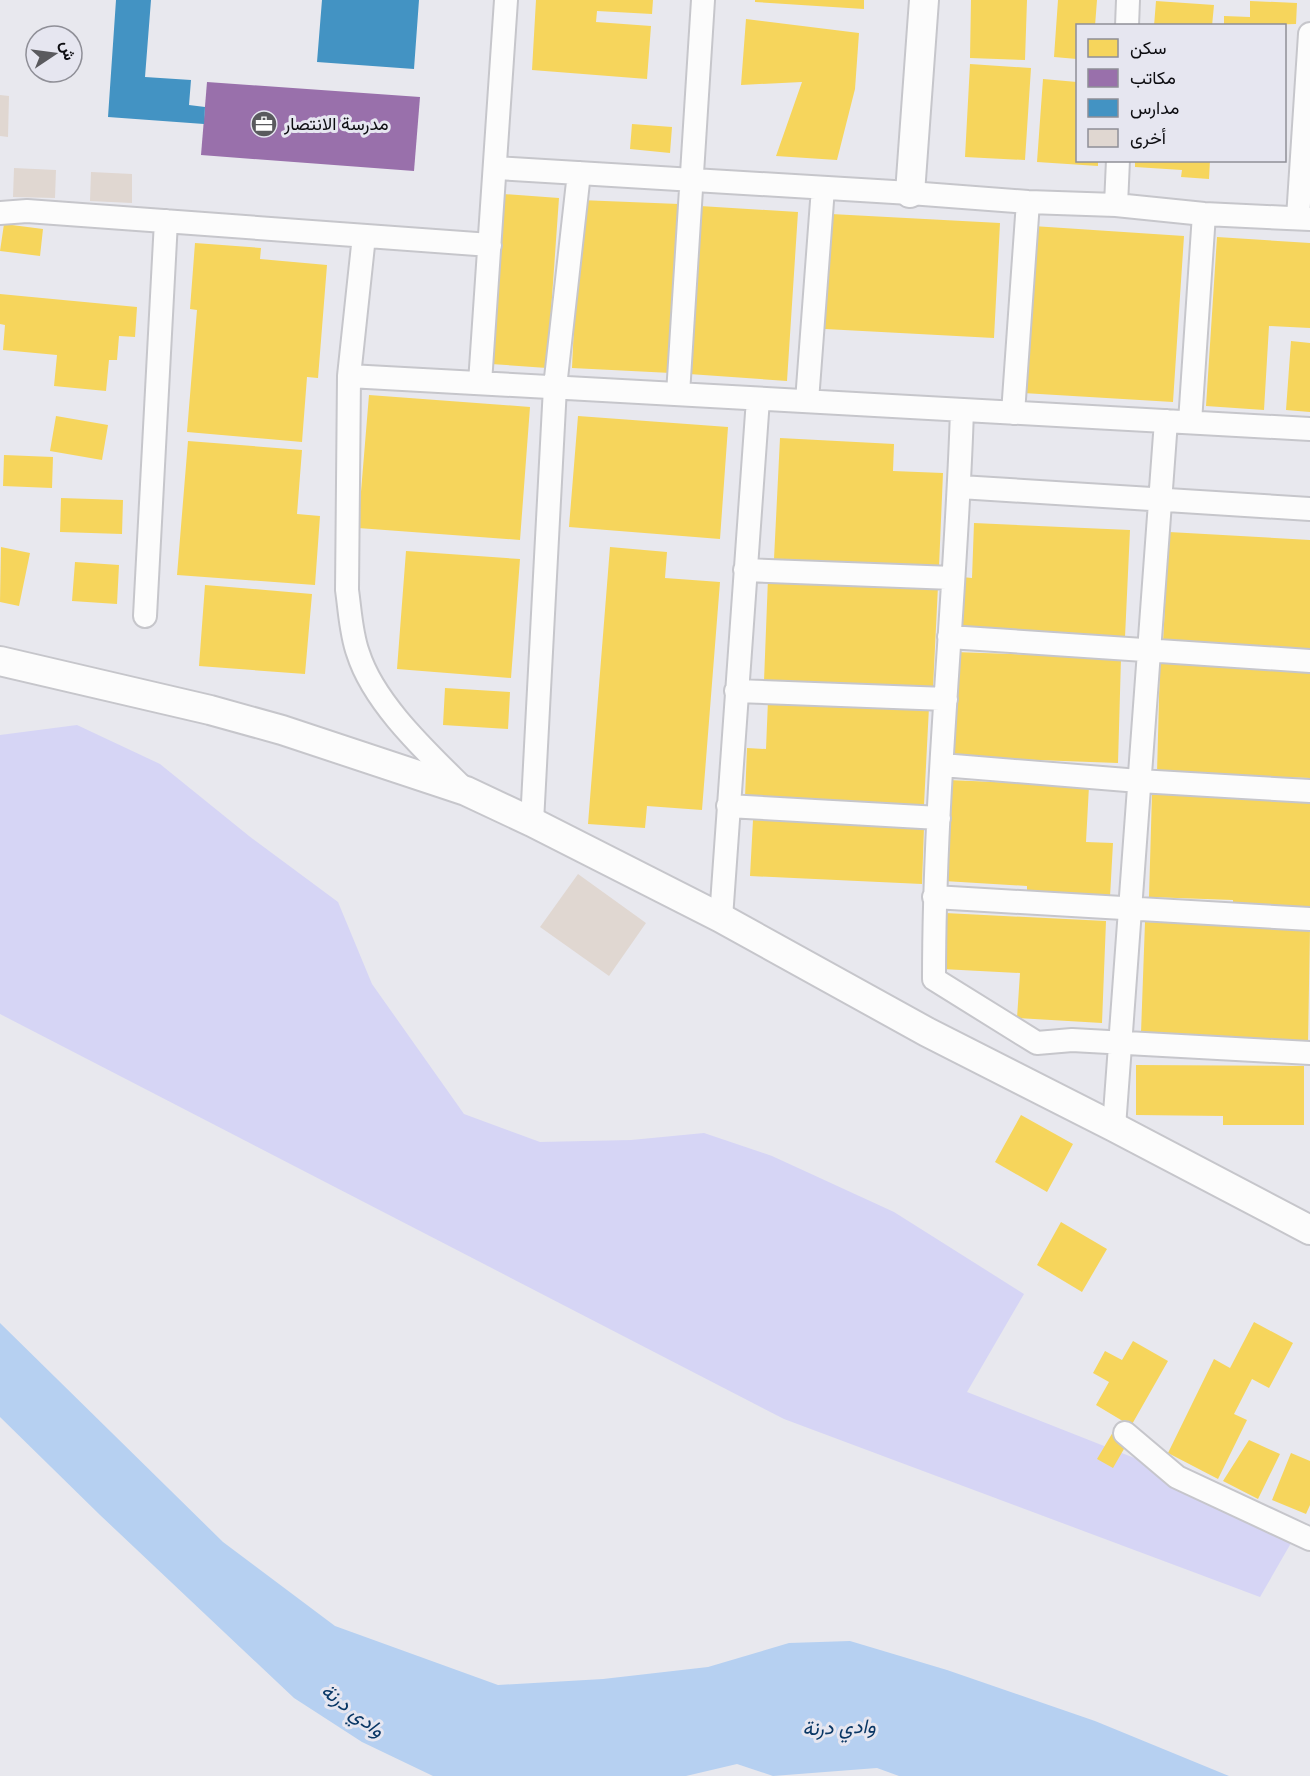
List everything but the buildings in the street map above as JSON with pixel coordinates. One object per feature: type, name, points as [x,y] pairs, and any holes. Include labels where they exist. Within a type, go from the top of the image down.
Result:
[{"type":"street","points":[[480,383],[506,0]]},
{"type":"street","points":[[678,394],[703,0]]},
{"type":"street","points":[[910,193],[924,0]]},
{"type":"street","points":[[1127,24],[1128,0]]},
{"type":"street","points":[[496,168],[1028,202],[1116,205],[1204,214],[1304,219],[1310,34]]},
{"type":"street","points":[[1116,205],[1118,162]]},
{"type":"street","points":[[532,822],[555,387],[579,173]]},
{"type":"street","points":[[807,401],[823,188]]},
{"type":"street","points":[[1013,413],[1028,202]]},
{"type":"street","points":[[0,213],[27,211],[490,245]]},
{"type":"street","points":[[1190,422],[1204,214]]},
{"type":"street","points":[[145,616],[166,221]]},
{"type":"street","points":[[364,236],[349,376],[346,590],[358,654],[376,690],[412,737],[466,791]]},
{"type":"street","points":[[349,376],[1310,429]]},
{"type":"street","points":[[721,918],[758,399]]},
{"type":"street","points":[[962,410],[960,487],[934,897],[934,979],[1037,1043],[1072,1040],[1310,1053]]},
{"type":"street","points":[[1114,1127],[1166,421]]},
{"type":"street","points":[[960,487],[1310,509]]},
{"type":"street","points":[[745,570],[953,578]]},
{"type":"street","points":[[949,637],[1310,661]]},
{"type":"street","points":[[0,661],[210,710],[282,730],[466,791],[721,918],[927,1032],[1310,1230]]},
{"type":"street","points":[[736,691],[946,699]]},
{"type":"street","points":[[942,765],[1139,781],[1310,791]]},
{"type":"street","points":[[728,806],[939,818]]},
{"type":"street","points":[[934,897],[1310,919]]},
{"type":"street","points":[[1125,1433],[1177,1477],[1310,1539]]},
{"type":"shaded area","points":[[77,725],[160,764],[249,836],[338,902],[372,984],[464,1114],[540,1142],[631,1140],[704,1133],[772,1156],[894,1212],[1024,1294],[967,1392],[1302,1524],[1260,1597],[784,1419],[0,1014],[0,735]]},
{"type":"water","name":"وادي درنة","points":[[0,1323],[223,1542],[335,1626],[498,1685],[603,1679],[708,1667],[789,1643],[850,1641],[947,1670],[1095,1721],[1229,1776],[899,1776],[877,1768],[773,1776],[737,1764],[686,1776],[433,1776],[362,1742],[294,1698],[0,1417]]},
{"type":"place","name":"مدرسة الانتصار","points":[[264,124]]}]
